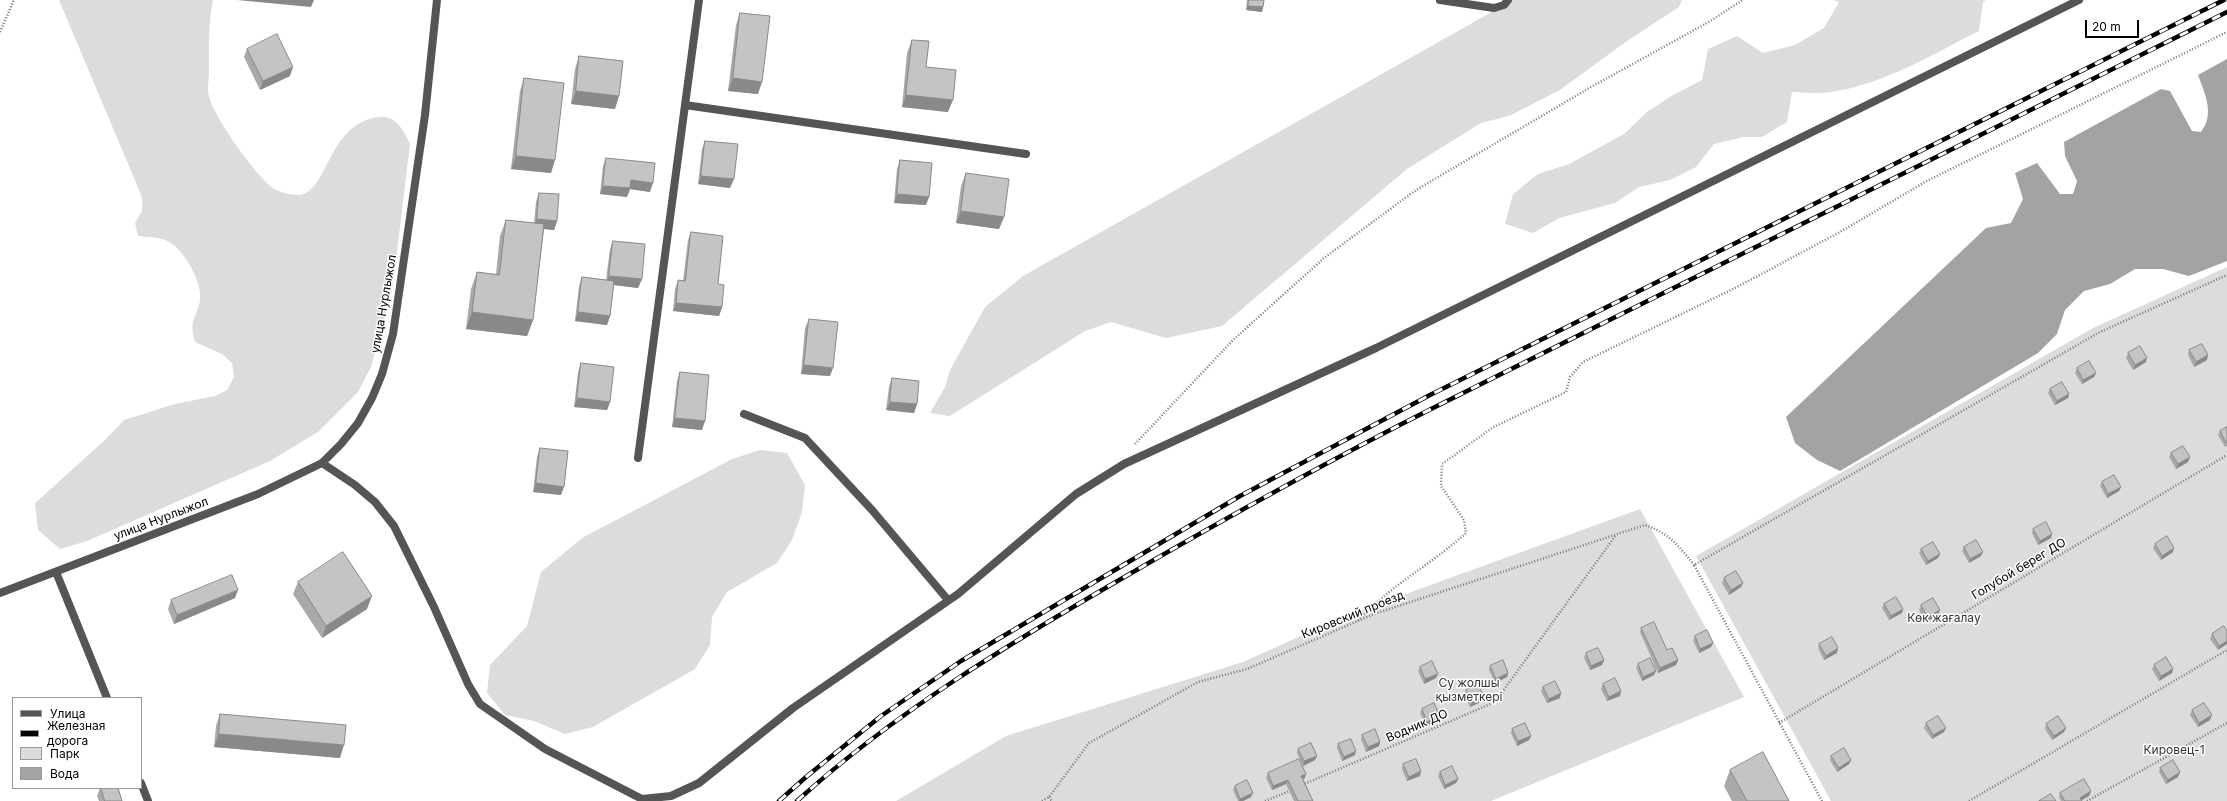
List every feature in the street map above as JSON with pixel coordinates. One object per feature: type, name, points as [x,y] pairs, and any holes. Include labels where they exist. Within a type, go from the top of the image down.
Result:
[{"type":"street","name":"улица Нурлыжол","points":[[0,593],[258,494],[322,463],[354,428],[372,398],[382,374],[393,334],[425,115],[437,0]]},
{"type":"street","points":[[638,458],[699,0]]},
{"type":"street","points":[[1440,0],[1494,8],[1504,5],[1508,0]]},
{"type":"street","points":[[322,463],[360,489],[375,502],[394,526],[434,607],[468,684],[480,704],[545,749],[642,799],[671,796],[699,783],[793,708],[948,600],[1076,494],[1124,464],[1376,348],[2079,0]]},
{"type":"street","points":[[685,105],[1026,154]]},
{"type":"street","points":[[744,414],[805,438],[872,510],[948,600]]},
{"type":"street","points":[[56,572],[107,697]]},
{"type":"street","points":[[142,786],[148,801]]},
{"type":"path","points":[[0,32],[14,0]]},
{"type":"path","points":[[1124,464],[1138,439],[1233,340],[1324,258],[1416,190],[1591,87],[1707,23],[1743,0]]},
{"type":"path","points":[[1358,621],[1374,604],[1447,550],[1466,533],[1464,520],[1441,486],[1442,464],[1492,428],[1566,392],[1570,377],[1582,362],[1744,283],[1840,232],[1932,179],[2227,32]]},
{"type":"path","points":[[1694,565],[2100,332],[2227,275]]},
{"type":"path","name":"Голубой берег ДО","points":[[1779,723],[2227,455]]},
{"type":"path","name":"Кировский проезд","points":[[1042,801],[1048,797],[1089,742],[1198,682],[1247,669],[1374,614],[1645,525],[1661,530],[1676,541],[1694,565],[1822,801]]},
{"type":"path","name":"Водник ДО","points":[[1301,786],[1495,702],[1617,534]]},
{"type":"path","points":[[1969,801],[2227,650]]},
{"type":"path","points":[[2087,801],[2227,723]]},
{"type":"path","points":[[1265,801],[1294,789]]},
{"type":"path","points":[[1048,797],[1052,801]]},
{"type":"green space","points":[[59,0],[213,0],[210,18],[208,87],[212,105],[218,117],[246,159],[273,188],[278,191],[299,195],[309,191],[317,182],[339,144],[349,131],[362,122],[379,117],[385,117],[395,121],[402,129],[410,144],[393,285],[371,367],[358,392],[318,432],[270,461],[87,541],[60,549],[38,530],[35,503],[105,440],[124,420],[175,404],[215,396],[227,390],[234,377],[232,363],[222,354],[195,342],[193,334],[193,320],[200,301],[200,293],[195,275],[185,257],[172,244],[165,240],[138,236],[135,223],[142,211],[142,197]]},
{"type":"green space","points":[[1513,0],[1682,0],[1679,7],[1627,41],[1560,90],[1509,116],[1481,123],[1407,169],[1222,326],[1166,338],[1111,322],[1085,331],[950,416],[930,413],[945,387],[950,370],[985,307],[1023,276]]},
{"type":"green space","points":[[1833,0],[1986,0],[1983,2],[1979,31],[1904,69],[1864,84],[1844,90],[1823,93],[1792,92],[1787,122],[1762,137],[1743,137],[1714,144],[1696,167],[1670,180],[1639,187],[1615,203],[1559,218],[1533,233],[1505,224],[1513,194],[1538,174],[1569,164],[1624,134],[1647,112],[1673,95],[1702,80],[1708,49],[1737,36],[1763,53],[1795,45],[1824,28],[1839,2]]},
{"type":"green space","name":"Көк жағалау","points":[[2227,267],[2227,801],[1831,801],[1696,556],[2093,328]]},
{"type":"green space","points":[[760,450],[787,453],[805,485],[802,512],[792,540],[777,563],[727,592],[712,617],[710,645],[695,669],[593,727],[565,734],[534,721],[505,715],[487,693],[490,665],[527,626],[541,572],[582,538],[732,459]]},
{"type":"green space","name":"Су жолшы қызметкері","points":[[1640,509],[1744,697],[1491,801],[896,801],[1006,736],[1243,662],[1345,616]]},
{"type":"water","points":[[2227,59],[2227,261],[2189,276],[2163,269],[2135,269],[2110,284],[2084,291],[2065,310],[2057,334],[2038,353],[1840,471],[1817,460],[1795,443],[1786,417],[1986,228],[2011,223],[2023,199],[2015,173],[2037,163],[2060,194],[2073,194],[2077,181],[2065,156],[2064,142],[2161,89],[2170,91],[2192,131],[2201,132],[2205,125],[2208,111],[2206,97],[2198,75]]},
{"type":"building","points":[[1249,0],[1264,0],[1263,7],[1248,6]]},
{"type":"building","points":[[740,13],[770,16],[762,82],[733,78]]},
{"type":"building","points":[[277,34],[293,67],[263,81],[247,49]]},
{"type":"building","points":[[912,40],[929,41],[926,67],[956,70],[953,100],[906,95]]},
{"type":"building","points":[[579,56],[623,61],[619,96],[576,91]]},
{"type":"building","points":[[524,78],[564,83],[555,160],[516,156]]},
{"type":"building","points":[[705,141],[738,144],[734,179],[701,176]]},
{"type":"building","points":[[606,158],[655,163],[653,183],[631,180],[630,188],[603,186]]},
{"type":"building","points":[[900,160],[932,163],[929,197],[897,194]]},
{"type":"building","points":[[966,173],[1009,179],[1004,217],[961,211]]},
{"type":"building","points":[[539,193],[559,194],[557,221],[537,219]]},
{"type":"building","points":[[506,220],[544,224],[533,320],[472,312],[477,272],[499,275]]},
{"type":"building","points":[[691,232],[723,236],[718,284],[724,285],[722,307],[676,303],[678,280],[685,281]]},
{"type":"building","points":[[613,241],[645,244],[642,279],[609,276]]},
{"type":"building","points":[[582,277],[614,281],[610,316],[578,312]]},
{"type":"building","points":[[809,319],[838,322],[833,368],[804,365]]},
{"type":"building","points":[[2202,344],[2208,355],[2196,362],[2189,350]]},
{"type":"building","points":[[2140,346],[2147,358],[2135,365],[2128,353]]},
{"type":"building","points":[[2089,361],[2096,373],[2083,380],[2077,368]]},
{"type":"building","points":[[581,363],[614,367],[610,402],[577,398]]},
{"type":"building","points":[[680,372],[709,375],[705,421],[675,418]]},
{"type":"building","points":[[892,378],[919,381],[917,404],[890,402]]},
{"type":"building","points":[[2062,382],[2069,394],[2057,401],[2050,389]]},
{"type":"building","points":[[2227,427],[2227,442],[2226,443],[2220,431]]},
{"type":"building","points":[[2183,446],[2190,457],[2178,464],[2171,453]]},
{"type":"building","points":[[540,448],[568,451],[564,487],[536,483]]},
{"type":"building","points":[[2114,475],[2121,487],[2108,494],[2102,482]]},
{"type":"building","points":[[2046,522],[2052,534],[2040,541],[2033,529]]},
{"type":"building","points":[[2167,536],[2174,548],[2162,556],[2155,544]]},
{"type":"building","points":[[1976,540],[1983,552],[1970,559],[1964,547]]},
{"type":"building","points":[[1933,542],[1940,554],[1928,561],[1921,549]]},
{"type":"building","points":[[343,552],[372,596],[326,626],[298,582]]},
{"type":"building","points":[[1736,571],[1743,583],[1731,590],[1724,578]]},
{"type":"building","points":[[232,575],[238,590],[177,615],[171,600]]},
{"type":"building","points":[[1896,597],[1903,609],[1891,616],[1884,604]]},
{"type":"building","points":[[1933,598],[1940,610],[1927,617],[1921,605]]},
{"type":"building","points":[[1654,622],[1667,650],[1672,648],[1678,660],[1660,668],[1641,628]]},
{"type":"building","points":[[2224,626],[2227,631],[2227,641],[2219,646],[2212,634]]},
{"type":"building","points":[[1707,630],[1713,643],[1700,649],[1695,636]]},
{"type":"building","points":[[1832,637],[1838,648],[1826,656],[1819,644]]},
{"type":"building","points":[[1598,648],[1604,660],[1591,666],[1586,653]]},
{"type":"building","points":[[2166,657],[2173,669],[2161,676],[2154,665]]},
{"type":"building","points":[[1650,658],[1656,671],[1643,677],[1638,664]]},
{"type":"building","points":[[1503,660],[1508,673],[1496,679],[1490,666]]},
{"type":"building","points":[[1432,661],[1438,674],[1425,679],[1420,667]]},
{"type":"building","points":[[1615,678],[1621,691],[1609,697],[1603,684]]},
{"type":"building","points":[[1555,681],[1561,693],[1549,699],[1543,687]]},
{"type":"building","points":[[1478,684],[1484,697],[1472,702],[1466,690]]},
{"type":"building","points":[[1434,703],[1440,716],[1427,722],[1422,709]]},
{"type":"building","points":[[2204,703],[2212,715],[2199,723],[2192,710]]},
{"type":"building","points":[[220,714],[346,725],[344,745],[219,734]]},
{"type":"building","points":[[1938,716],[1946,728],[1933,735],[1926,723]]},
{"type":"building","points":[[2058,716],[2066,728],[2054,736],[2046,724]]},
{"type":"building","points":[[1525,723],[1531,736],[1518,741],[1512,729]]},
{"type":"building","points":[[1375,729],[1380,742],[1368,747],[1362,735]]},
{"type":"building","points":[[1351,739],[1356,751],[1344,757],[1338,744]]},
{"type":"building","points":[[1311,743],[1317,756],[1304,761],[1298,749]]},
{"type":"building","points":[[1844,748],[1851,760],[1839,768],[1831,756]]},
{"type":"building","points":[[1763,752],[1789,801],[1747,801],[1730,770]]},
{"type":"building","points":[[1299,759],[1306,774],[1301,776],[1313,801],[1298,801],[1288,780],[1273,786],[1268,773]]},
{"type":"building","points":[[1416,759],[1421,771],[1409,777],[1403,764]]},
{"type":"building","points":[[2173,760],[2180,772],[2168,780],[2160,768]]},
{"type":"building","points":[[1452,766],[1458,779],[1445,785],[1440,772]]},
{"type":"building","points":[[2084,779],[2091,791],[2080,798],[2082,801],[2065,801],[2060,793]]},
{"type":"building","points":[[1247,780],[1253,793],[1240,799],[1235,786]]},
{"type":"building","points":[[101,789],[118,789],[122,801],[105,801]]},
{"type":"building","points":[[2051,794],[2056,801],[2039,801]]},
{"type":"railway","points":[[779,801],[881,716],[961,661],[1240,496],[1430,395],[2224,0]]},
{"type":"railway","points":[[797,801],[834,769],[912,709],[1036,629],[1198,534],[1355,448],[1435,407],[2227,12]]},
{"type":"park label","name":"Кировец-1","points":[[2174,750]]}]
